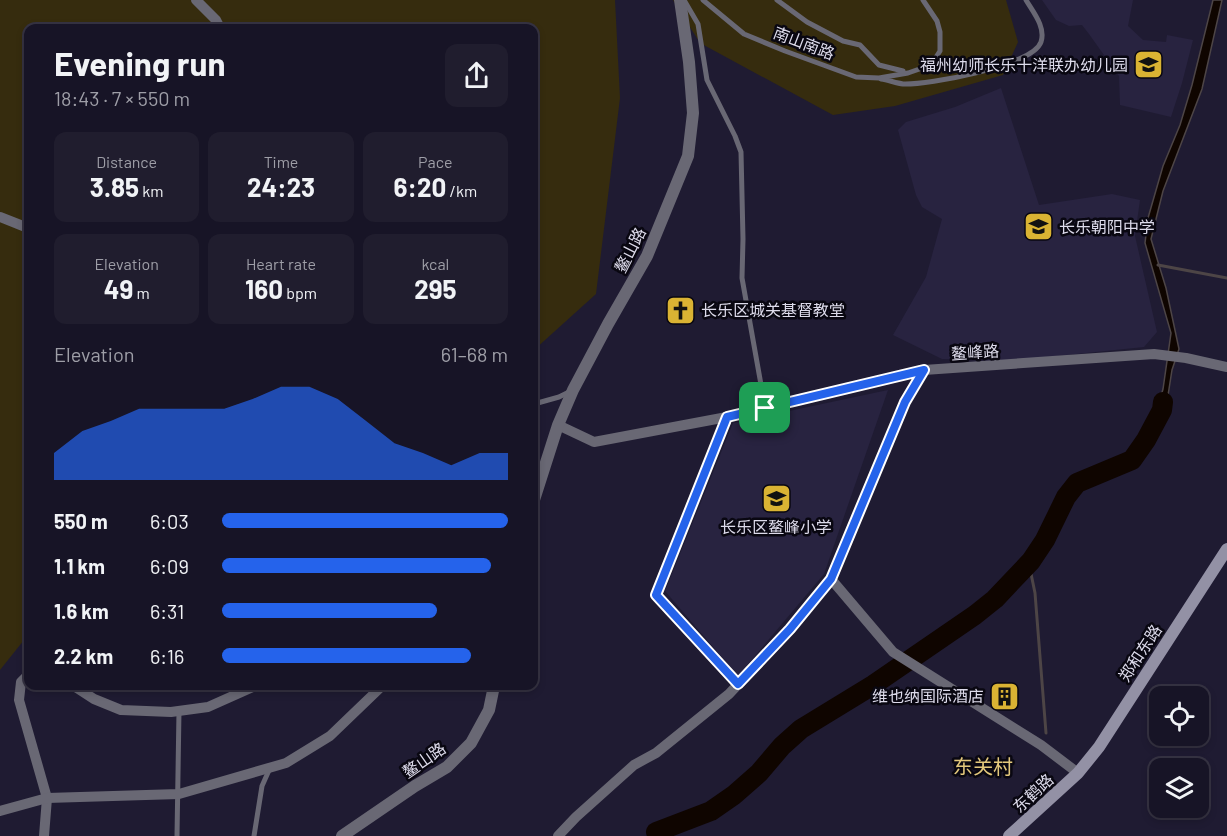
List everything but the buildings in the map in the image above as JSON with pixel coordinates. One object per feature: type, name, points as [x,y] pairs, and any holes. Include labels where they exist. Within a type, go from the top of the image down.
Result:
[{"type":"main road","name":"郑和东路","points":[[1078,772],[1099,747],[1227,549]]},
{"type":"main road","name":"东鹤路","points":[[1009,836],[1078,772]]},
{"type":"street","points":[[196,0],[218,24]]},
{"type":"street","name":"鳌山路","points":[[538,488],[558,425],[573,390],[647,256],[688,156],[693,113],[680,0]]},
{"type":"street","points":[[0,217],[24,226]]},
{"type":"street","name":"鳌峰路","points":[[558,425],[594,442],[727,417],[924,370],[1156,354],[1227,367]]},
{"type":"street","points":[[558,836],[634,765],[656,753],[729,694],[790,629],[831,579],[905,402],[924,370]]},
{"type":"street","points":[[727,417],[656,595],[738,684]]},
{"type":"street","points":[[831,579],[893,652],[1041,745],[1078,772]]},
{"type":"street","points":[[24,679],[21,682],[19,700],[47,798],[44,836]]},
{"type":"street","points":[[80,690],[94,699],[121,710],[178,711],[208,707],[246,690]]},
{"type":"street","points":[[0,811],[47,798],[179,794],[286,763],[330,736],[378,690]]},
{"type":"street","name":"鳌山路","points":[[342,836],[447,767],[471,743],[489,710],[494,690]]},
{"type":"lane","points":[[684,0],[698,24],[707,80],[741,153],[742,278],[765,408]]},
{"type":"lane","name":"南山南路","points":[[703,0],[744,34],[856,77],[879,78],[908,72],[930,64],[940,51],[940,32],[937,21],[923,0]]},
{"type":"lane","name":"南山南路","points":[[777,0],[807,22],[843,41],[860,45],[879,65],[908,72]]},
{"type":"lane","points":[[879,78],[903,84],[941,81],[984,71],[1036,50],[1041,42],[1042,30],[1026,0]]},
{"type":"lane","points":[[538,403],[573,390]]},
{"type":"lane","points":[[177,836],[178,711]]},
{"type":"lane","points":[[254,836],[262,786],[270,768]]},
{"type":"shaded area","points":[[0,0],[615,0],[620,98],[596,294],[538,346],[538,24],[24,24],[24,640],[0,670]]},
{"type":"shaded area","points":[[673,0],[1006,0],[1018,42],[1003,75],[895,106],[833,115],[700,43]]},
{"type":"shaded area","name":"福州幼师长乐十洋联办幼儿园","points":[[1042,0],[1133,0],[1128,26],[1143,40],[1166,42],[1167,35],[1193,40],[1171,117],[1120,105],[1119,76],[1089,34],[1082,25],[1069,26],[1056,20]]},
{"type":"shaded area","points":[[1213,0],[1222,0],[1202,89],[1163,191],[1151,239],[1166,288],[1179,349],[1172,370],[1166,408],[1156,436],[1153,424],[1163,389],[1171,333],[1145,243],[1148,218],[1163,166],[1180,125],[1192,85]]},
{"type":"shaded area","name":"长乐朝阳中学","points":[[1001,88],[1039,205],[1112,194],[1140,200],[1135,236],[1157,332],[1144,347],[1008,361],[942,359],[893,335],[926,277],[942,219],[922,207],[916,195],[898,130],[906,122],[955,107]]},
{"type":"shaded area","name":"长乐区鳌峰小学","points":[[888,390],[824,574],[738,676],[665,591],[733,423]]},
{"type":"waterway","points":[[1158,265],[1227,278]]},
{"type":"waterway","points":[[656,832],[711,811],[759,773],[782,746],[801,729],[873,685],[995,599],[1031,561],[1045,540],[1066,497],[1077,483],[1132,460],[1146,440],[1162,410],[1163,402]]},
{"type":"waterway","points":[[1029,564],[1035,593],[1046,733]]},
{"type":"place","name":"福州幼师长乐十洋联办幼儿园","points":[[1149,65]]},
{"type":"place","name":"长乐朝阳中学","points":[[1038,227]]},
{"type":"place","name":"长乐区城关基督教堂","points":[[680,310]]},
{"type":"place","name":"长乐区鳌峰小学","points":[[776,499]]},
{"type":"place","name":"维也纳国际酒店","points":[[1005,696]]},
{"type":"district","name":"东关村","points":[[983,767]]},
{"type":"route","points":[[924,370],[905,402],[831,579],[790,629],[738,684],[656,595],[727,417],[765,408],[924,370]]}]
